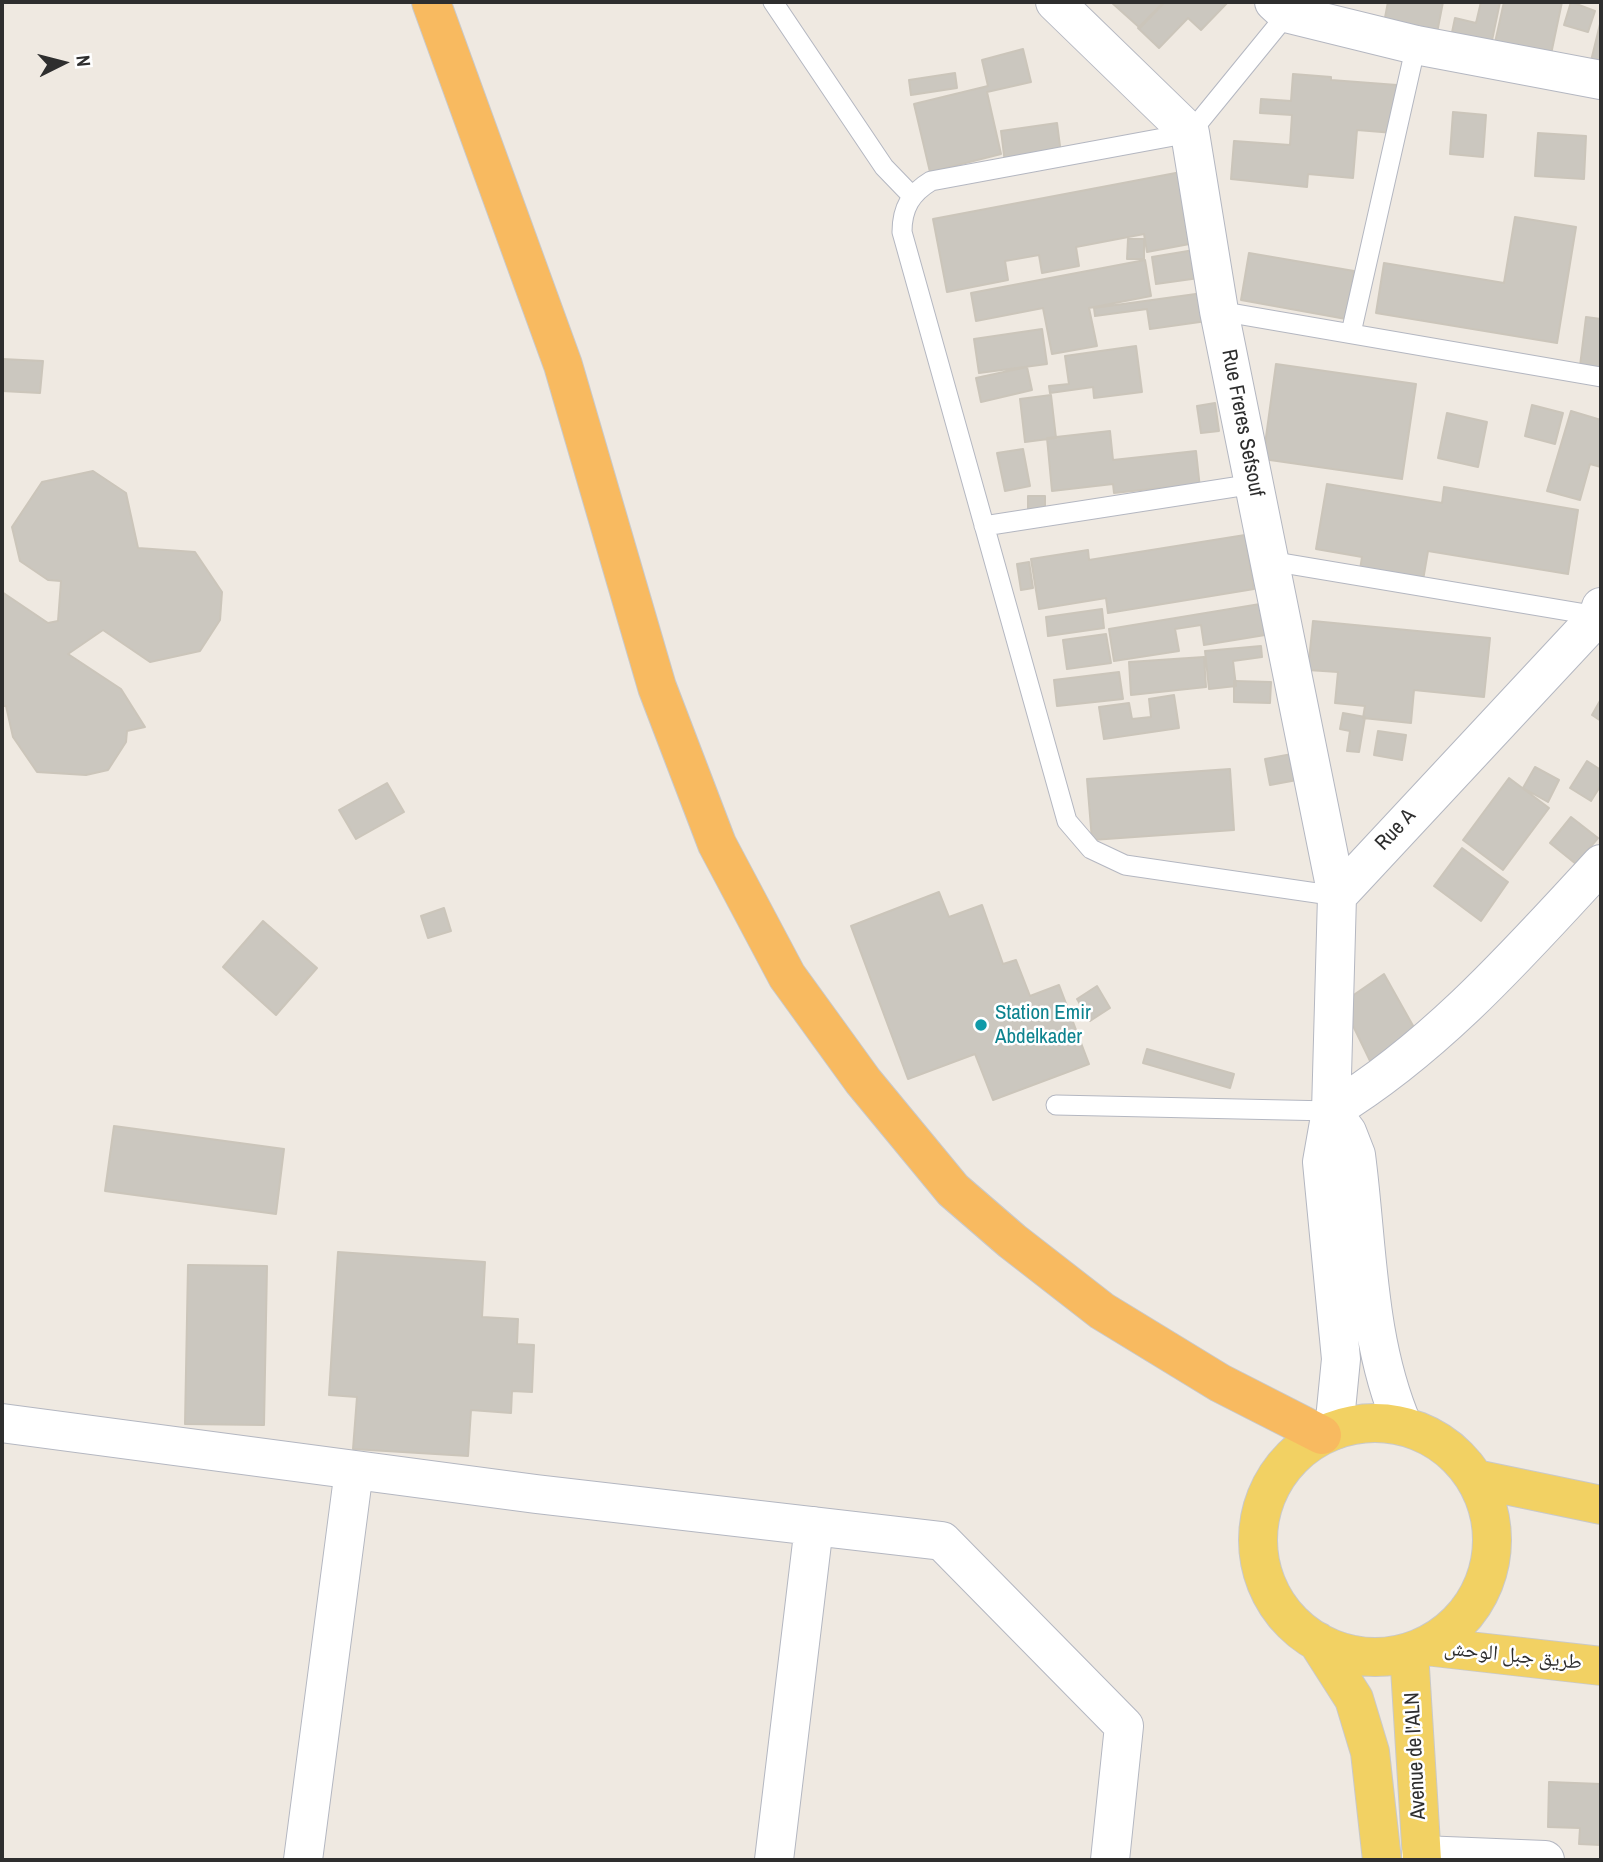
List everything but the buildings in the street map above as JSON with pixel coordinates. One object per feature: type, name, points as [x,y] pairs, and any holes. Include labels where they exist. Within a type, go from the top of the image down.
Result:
[{"type":"highway","points":[[431,2],[563,365],[657,687],[717,844],[786,976],[863,1081],[953,1190],[1012,1241],[1065,1285],[1220,1383],[1328,1432]]},
{"type":"main road","points":[[1380,1422],[1403,1426],[1431,1437],[1456,1455],[1476,1479],[1492,1525],[1492,1550],[1487,1574],[1464,1617],[1446,1633],[1417,1649],[1378,1657],[1346,1653],[1317,1641],[1291,1620],[1271,1592],[1262,1567],[1258,1542],[1261,1516],[1276,1480],[1300,1450],[1328,1432],[1380,1422]]},
{"type":"main road","points":[[1476,1479],[1601,1505]]},
{"type":"main road","points":[[1317,1641],[1354,1699],[1370,1752],[1382,1860]]},
{"type":"main road","name":"طريق جبل الوحش","points":[[1417,1649],[1601,1665]]},
{"type":"main road","name":"Avenue de l'ALN","points":[[1417,1649],[1421,1858]]},
{"type":"street","points":[[1055,2],[1190,133]]},
{"type":"street","points":[[1286,6],[1416,45],[1601,80]]},
{"type":"street","name":"Rue Freres Sefsouf","points":[[1190,133],[1219,311],[1337,896]]},
{"type":"street","name":"Rue A","points":[[1337,896],[1600,611]]},
{"type":"street","points":[[1331,1111],[1367,1089],[1493,981],[1601,864]]},
{"type":"street","points":[[1328,1432],[1341,1359],[1322,1162],[1322,1145],[1331,1111],[1337,896]]},
{"type":"street","points":[[1331,1111],[1347,1132],[1356,1155],[1378,1350],[1392,1400],[1403,1426]]},
{"type":"street","points":[[2,1423],[354,1470],[942,1541],[1124,1726],[1110,1860]]},
{"type":"street","points":[[303,1860],[354,1470]]},
{"type":"street","points":[[774,1860],[814,1526]]},
{"type":"street","points":[[1421,1858],[1545,1860]]},
{"type":"lane","points":[[773,2],[877,158],[912,196]]},
{"type":"lane","points":[[1286,6],[1190,133],[931,181],[912,196],[902,219],[902,232],[1060,803],[1077,836],[1107,859],[1125,865],[1337,896]]},
{"type":"lane","points":[[1351,334],[1416,45]]},
{"type":"lane","points":[[1219,311],[1601,377]]},
{"type":"lane","points":[[984,526],[1254,484]]},
{"type":"lane","points":[[1270,561],[1600,611]]},
{"type":"lane","points":[[1056,1105],[1331,1111]]},
{"type":"place","name":"Station Emir Abdelkader","points":[[981,1025]]}]
